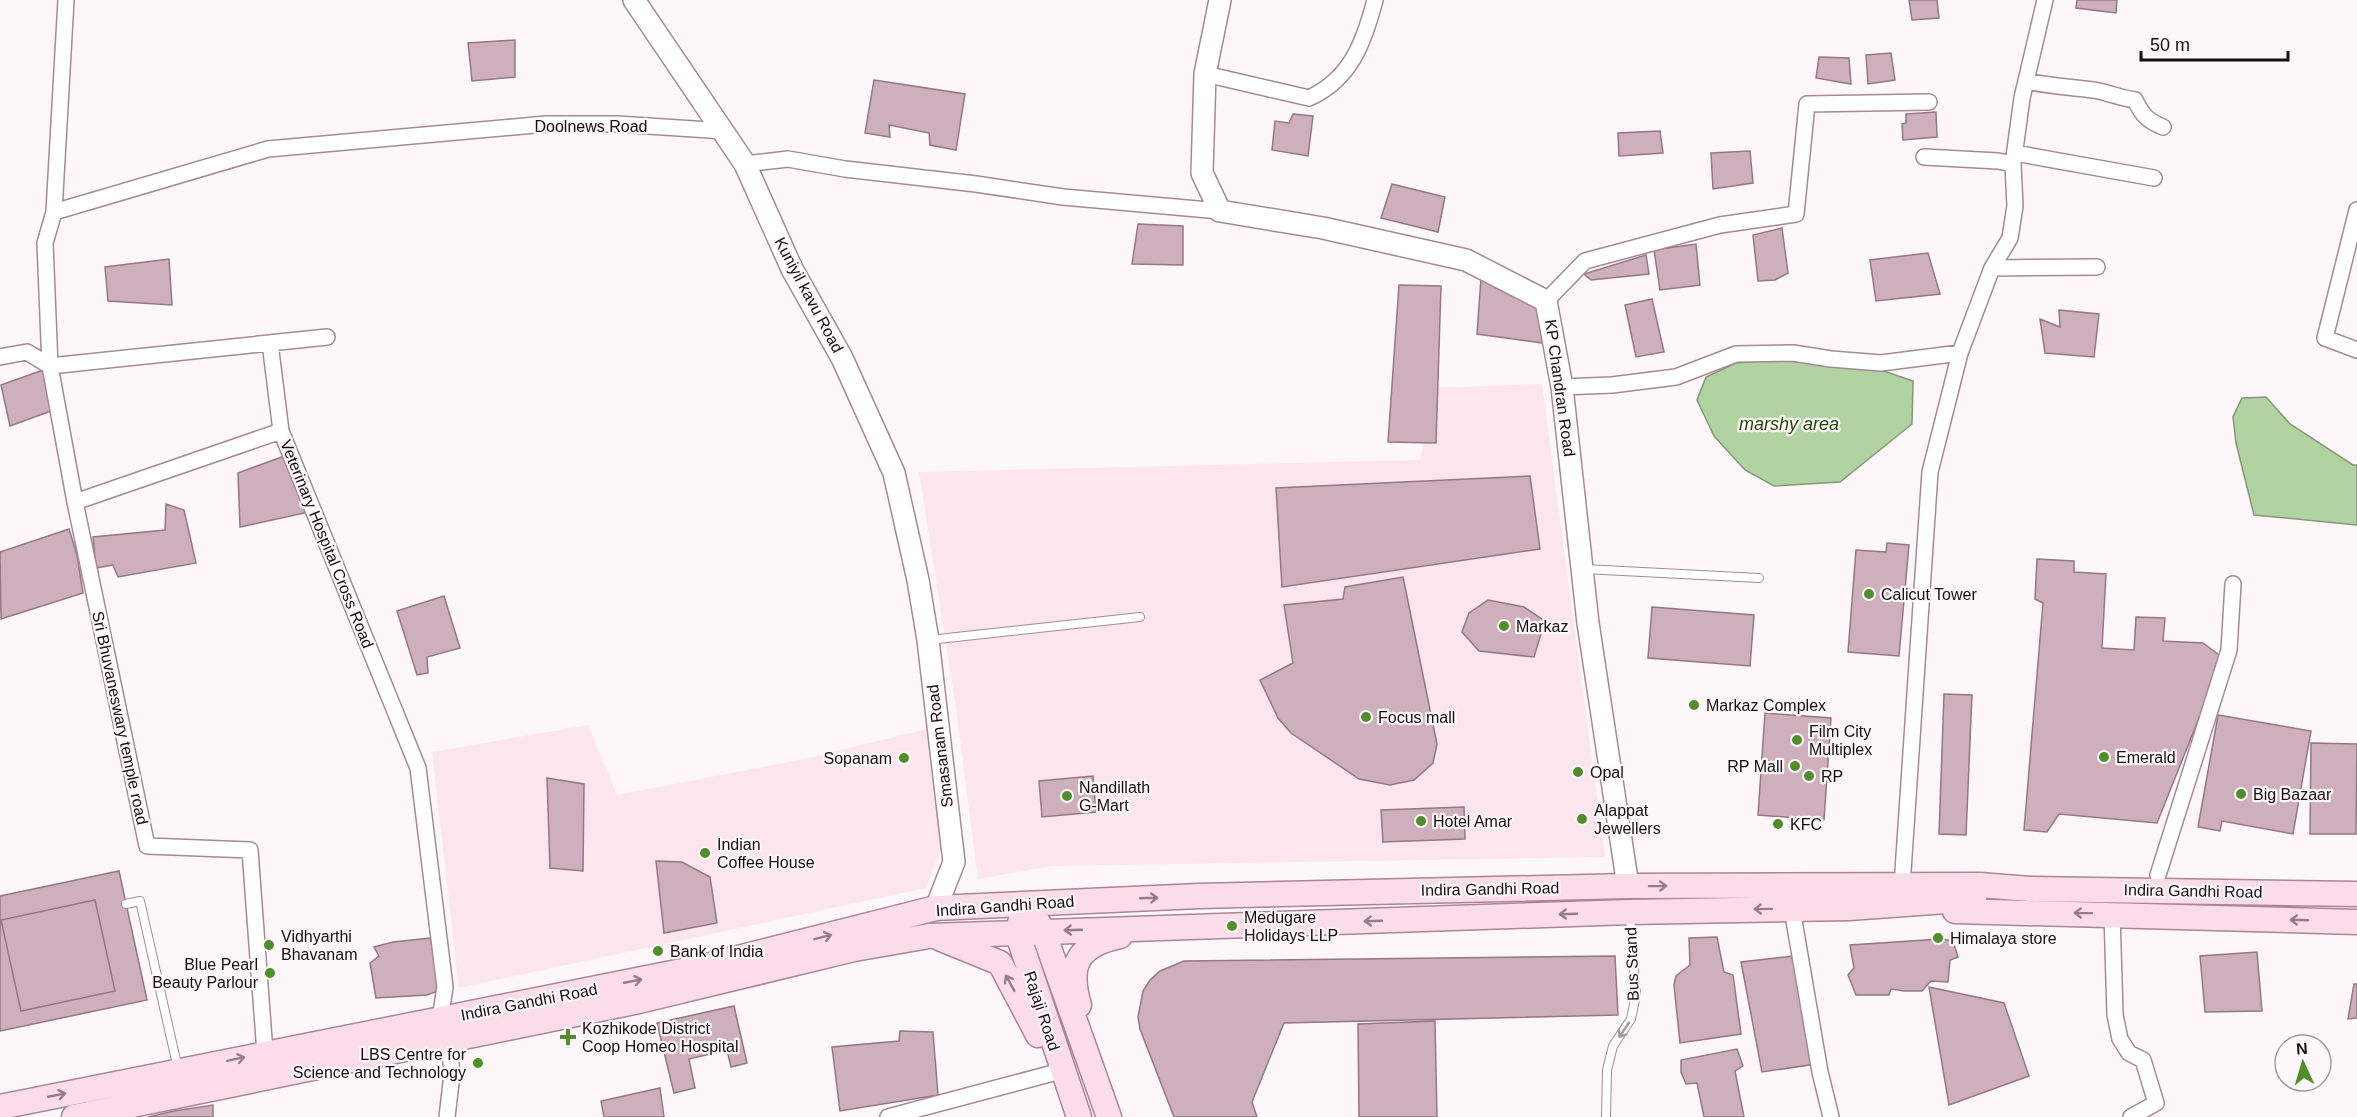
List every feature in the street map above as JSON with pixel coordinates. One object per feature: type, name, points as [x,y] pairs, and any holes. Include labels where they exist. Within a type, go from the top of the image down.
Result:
[{"type":"main road","points":[[1843,884],[1903,871],[2357,878]]},
{"type":"main road","name":"Indira Gandhi Road","points":[[74,1117],[445,1030],[936,908],[1199,896],[1628,886],[1980,885],[2030,889],[2357,894]]},
{"type":"main road","name":"Indira Gandhi Road","points":[[0,1107],[265,1053],[445,1030],[639,1001],[854,949],[929,936],[1630,912],[1849,908],[1980,899],[2030,889]]},
{"type":"main road","points":[[1027,903],[1043,932],[1109,1117]]},
{"type":"main road","points":[[1017,932],[1027,903]]},
{"type":"main road","points":[[1849,908],[2357,922]]},
{"type":"main road","points":[[1094,1080],[1074,987],[1075,964],[1087,950],[1101,940],[1155,929]]},
{"type":"main road","name":"Rajaji Road","points":[[1017,932],[1063,1081],[1080,1117]]},
{"type":"main road","points":[[929,936],[969,949],[1000,963],[1063,1081]]},
{"type":"street","points":[[66,0],[54,212],[45,243],[50,366],[75,502]]},
{"type":"street","name":"Kuniyil kavu Road","points":[[634,0],[725,131],[745,164],[792,269],[842,358],[894,473],[918,580]]},
{"type":"street","points":[[1220,0],[1205,74],[1202,173],[1220,211]]},
{"type":"street","points":[[1205,74],[1309,98],[1322,92],[1338,79],[1352,63],[1368,28],[1374,0]]},
{"type":"street","points":[[1903,871],[1930,472],[1960,353],[1992,268],[2010,238],[2015,206],[2014,158],[2025,81],[2045,0]]},
{"type":"street","points":[[2025,81],[2094,90],[2119,98],[2135,100],[2142,115],[2151,123],[2163,127]]},
{"type":"street","points":[[1546,301],[1585,261],[1720,225],[1796,214],[1807,104],[1929,102]]},
{"type":"street","name":"Doolnews Road","points":[[54,212],[268,149],[546,124],[617,124],[725,131]]},
{"type":"street","points":[[1924,158],[1998,161],[2014,158],[2154,178]]},
{"type":"street","points":[[745,164],[788,159],[845,169],[976,184],[1063,197],[1220,211]]},
{"type":"street","points":[[2357,210],[2325,338],[2357,350]]},
{"type":"street","name":"KP Chandran Road","points":[[1220,211],[1323,228],[1466,260],[1546,301],[1562,387],[1607,757],[1628,886]]},
{"type":"street","points":[[1992,268],[2097,267]]},
{"type":"street","points":[[0,357],[27,352],[50,366],[327,337]]},
{"type":"street","points":[[270,343],[281,431]]},
{"type":"street","points":[[1562,387],[1612,385],[1676,377],[1736,354],[1793,353],[1881,363],[1960,353]]},
{"type":"street","name":"Veterinary Hospital Cross Road","points":[[75,502],[281,431],[418,768],[446,987],[445,1030],[452,1074],[447,1117]]},
{"type":"street","name":"Sri Bhuvaneswary temple road","points":[[75,502],[147,846],[250,850],[265,1053]]},
{"type":"street","name":"Smasanam Road","points":[[918,580],[928,640],[954,862],[936,908]]},
{"type":"street","points":[[2158,875],[2229,650],[2233,584]]},
{"type":"street","points":[[1792,909],[1820,1071],[1831,1117]]},
{"type":"street","points":[[2112,914],[2115,1015],[2120,1039],[2129,1053],[2143,1060],[2156,1103],[2131,1117]]},
{"type":"street","points":[[888,1117],[1063,1081]]},
{"type":"lane","points":[[1583,568],[1759,578]]},
{"type":"lane","points":[[928,640],[1140,617]]},
{"type":"lane","points":[[126,904],[140,901],[178,1071]]},
{"type":"lane","name":"Bus Stand","points":[[1606,1117],[1607,1070],[1613,1046],[1631,1019],[1635,996],[1630,912]]},
{"type":"shaded area","points":[[1542,384],[1605,857],[1052,866],[978,879],[956,708],[919,472],[1420,460],[1434,388]]},
{"type":"shaded area","points":[[588,725],[617,795],[804,759],[927,729],[943,843],[926,888],[459,988],[432,752]]},
{"type":"water","name":"marshy area","points":[[1775,360],[1875,368],[1913,381],[1912,424],[1840,482],[1774,486],[1745,470],[1714,436],[1697,400],[1706,377],[1736,363]]},
{"type":"water","points":[[2266,397],[2290,424],[2353,465],[2357,465],[2357,525],[2254,515],[2236,443],[2233,417],[2242,398]]},
{"type":"building","points":[[1909,0],[1937,0],[1939,18],[1912,20]]},
{"type":"building","points":[[2077,0],[2117,0],[2116,13],[2076,8]]},
{"type":"building","points":[[515,40],[515,77],[472,81],[468,43]]},
{"type":"building","points":[[1891,53],[1895,80],[1868,84],[1866,55]]},
{"type":"building","points":[[1819,57],[1849,58],[1851,84],[1816,78]]},
{"type":"building","points":[[874,80],[965,94],[956,150],[930,145],[929,133],[889,125],[890,137],[865,133]]},
{"type":"building","points":[[1936,112],[1937,137],[1903,140],[1902,124],[1906,123],[1906,114]]},
{"type":"building","points":[[1293,114],[1313,116],[1308,156],[1272,150],[1275,121],[1289,123]]},
{"type":"building","points":[[1660,131],[1663,153],[1619,156],[1618,133]]},
{"type":"building","points":[[1750,151],[1753,183],[1713,189],[1711,153]]},
{"type":"building","points":[[1392,184],[1445,197],[1438,232],[1381,218]]},
{"type":"building","points":[[1138,224],[1183,226],[1183,265],[1132,264]]},
{"type":"building","points":[[1782,228],[1788,273],[1775,280],[1758,281],[1753,235]]},
{"type":"building","points":[[1696,244],[1700,285],[1660,290],[1654,250]]},
{"type":"building","points":[[1928,253],[1940,294],[1876,301],[1870,260]]},
{"type":"building","points":[[1646,255],[1649,274],[1591,280],[1584,274]]},
{"type":"building","points":[[169,259],[172,305],[108,301],[105,267]]},
{"type":"building","points":[[1481,278],[1537,307],[1543,343],[1477,334]]},
{"type":"building","points":[[1399,285],[1441,286],[1436,443],[1388,442]]},
{"type":"building","points":[[1652,299],[1664,352],[1636,357],[1625,305]]},
{"type":"building","points":[[2059,310],[2099,314],[2094,357],[2045,353],[2040,319],[2060,327]]},
{"type":"building","points":[[43,370],[51,411],[10,426],[1,385]]},
{"type":"building","points":[[287,455],[309,512],[240,527],[238,473]]},
{"type":"building","points":[[1530,476],[1540,549],[1282,587],[1276,488]]},
{"type":"building","points":[[166,504],[184,510],[196,563],[118,577],[113,565],[96,568],[93,537],[165,530]]},
{"type":"building","points":[[69,529],[77,555],[83,593],[1,619],[0,552]]},
{"type":"building","points":[[1887,543],[1909,545],[1899,656],[1848,652],[1856,550],[1886,552]]},
{"type":"building","points":[[2037,559],[2074,561],[2074,572],[2106,574],[2102,648],[2134,650],[2136,617],[2165,618],[2163,641],[2203,643],[2223,658],[2157,823],[2059,814],[2047,832],[2024,830],[2043,603],[2035,599]]},
{"type":"building","points":[[1403,577],[1437,744],[1433,763],[1414,780],[1390,785],[1359,779],[1291,733],[1278,718],[1260,680],[1293,663],[1284,605],[1343,599],[1345,587]]},
{"type":"building","points":[[444,596],[460,648],[427,657],[428,673],[417,675],[397,611]]},
{"type":"building","name":"Markaz","points":[[1488,600],[1524,607],[1545,621],[1534,657],[1479,651],[1462,632],[1469,613]]},
{"type":"building","points":[[1652,607],[1754,615],[1750,666],[1648,658]]},
{"type":"building","points":[[1944,694],[1972,695],[1966,835],[1939,834]]},
{"type":"building","name":"RP Mall","points":[[1765,713],[1831,718],[1824,820],[1758,815]]},
{"type":"building","points":[[2218,715],[2311,731],[2293,834],[2222,821],[2220,831],[2198,827]]},
{"type":"building","points":[[2311,743],[2357,744],[2356,834],[2310,834]]},
{"type":"building","name":"Nandillath G-Mart","points":[[1093,776],[1096,812],[1042,817],[1039,781]]},
{"type":"building","points":[[547,778],[584,784],[583,871],[550,868]]},
{"type":"building","points":[[1464,807],[1465,839],[1383,842],[1381,810]]},
{"type":"building","points":[[656,861],[682,862],[710,877],[717,923],[664,933]]},
{"type":"building","points":[[119,871],[147,1000],[0,1031],[0,896]]},
{"type":"building","points":[[95,900],[115,991],[21,1011],[1,920]]},
{"type":"building","points":[[1717,937],[1724,972],[1733,975],[1741,1034],[1680,1043],[1674,985],[1676,976],[1690,965],[1689,938]]},
{"type":"building","points":[[430,938],[438,991],[427,995],[376,998],[370,963],[379,956],[374,947],[393,942]]},
{"type":"building","points":[[1941,939],[1953,941],[1958,957],[1950,960],[1948,982],[1931,981],[1922,991],[1891,989],[1889,995],[1856,995],[1848,975],[1854,968],[1850,945]]},
{"type":"building","points":[[2257,952],[2262,1011],[2205,1012],[2200,956]]},
{"type":"building","points":[[1615,956],[1618,1015],[1284,1023],[1252,1102],[1257,1117],[1174,1117],[1140,1029],[1138,1017],[1143,991],[1150,980],[1160,971],[1184,961]]},
{"type":"building","points":[[1794,956],[1816,1064],[1762,1072],[1741,962]]},
{"type":"building","points":[[2354,984],[2357,984],[2357,1018],[2348,1019]]},
{"type":"building","points":[[1929,987],[2004,1003],[2029,1076],[1949,1105]]},
{"type":"building","points":[[734,1006],[747,1063],[731,1067],[727,1050],[689,1059],[695,1088],[674,1093],[657,1023]]},
{"type":"building","points":[[1435,1021],[1437,1117],[1359,1117],[1358,1024]]},
{"type":"building","points":[[900,1031],[933,1032],[938,1095],[840,1111],[832,1047],[899,1041]]},
{"type":"building","points":[[1737,1049],[1743,1066],[1735,1071],[1744,1117],[1704,1117],[1697,1083],[1686,1084],[1681,1072],[1681,1060]]},
{"type":"building","points":[[660,1088],[664,1117],[604,1117],[601,1101]]},
{"type":"building","points":[[213,1105],[213,1117],[148,1117],[174,1111]]},
{"type":"place","name":"Calicut Tower","points":[[1869,594]]},
{"type":"place","name":"Markaz","points":[[1504,626]]},
{"type":"place","name":"Markaz Complex","points":[[1694,705]]},
{"type":"place","name":"Focus mall","points":[[1366,717]]},
{"type":"place","name":"Film City Multiplex","points":[[1797,740]]},
{"type":"place","name":"Emerald","points":[[2104,757]]},
{"type":"place","name":"Sopanam","points":[[904,758]]},
{"type":"place","name":"RP Mall","points":[[1795,766]]},
{"type":"place","name":"Opal","points":[[1578,772]]},
{"type":"place","name":"RP","points":[[1809,776]]},
{"type":"place","name":"Big Bazaar","points":[[2241,794]]},
{"type":"place","name":"Nandillath G-Mart","points":[[1067,796]]},
{"type":"place","name":"Alappat Jewellers","points":[[1582,819]]},
{"type":"place","name":"Hotel Amar","points":[[1421,821]]},
{"type":"place","name":"KFC","points":[[1778,824]]},
{"type":"place","name":"Indian Coffee House","points":[[705,853]]},
{"type":"place","name":"Medugare Holidays LLP","points":[[1232,926]]},
{"type":"place","name":"Himalaya store","points":[[1938,938]]},
{"type":"place","name":"Vidhyarthi Bhavanam","points":[[269,945]]},
{"type":"place","name":"Bank of India","points":[[658,951]]},
{"type":"place","name":"Blue Pearl Beauty Parlour","points":[[270,973]]},
{"type":"place","name":"Kozhikode District Coop Homeo Hospital","points":[[568,1037]]},
{"type":"place","name":"LBS Centre for Science and Technology","points":[[478,1063]]}]
